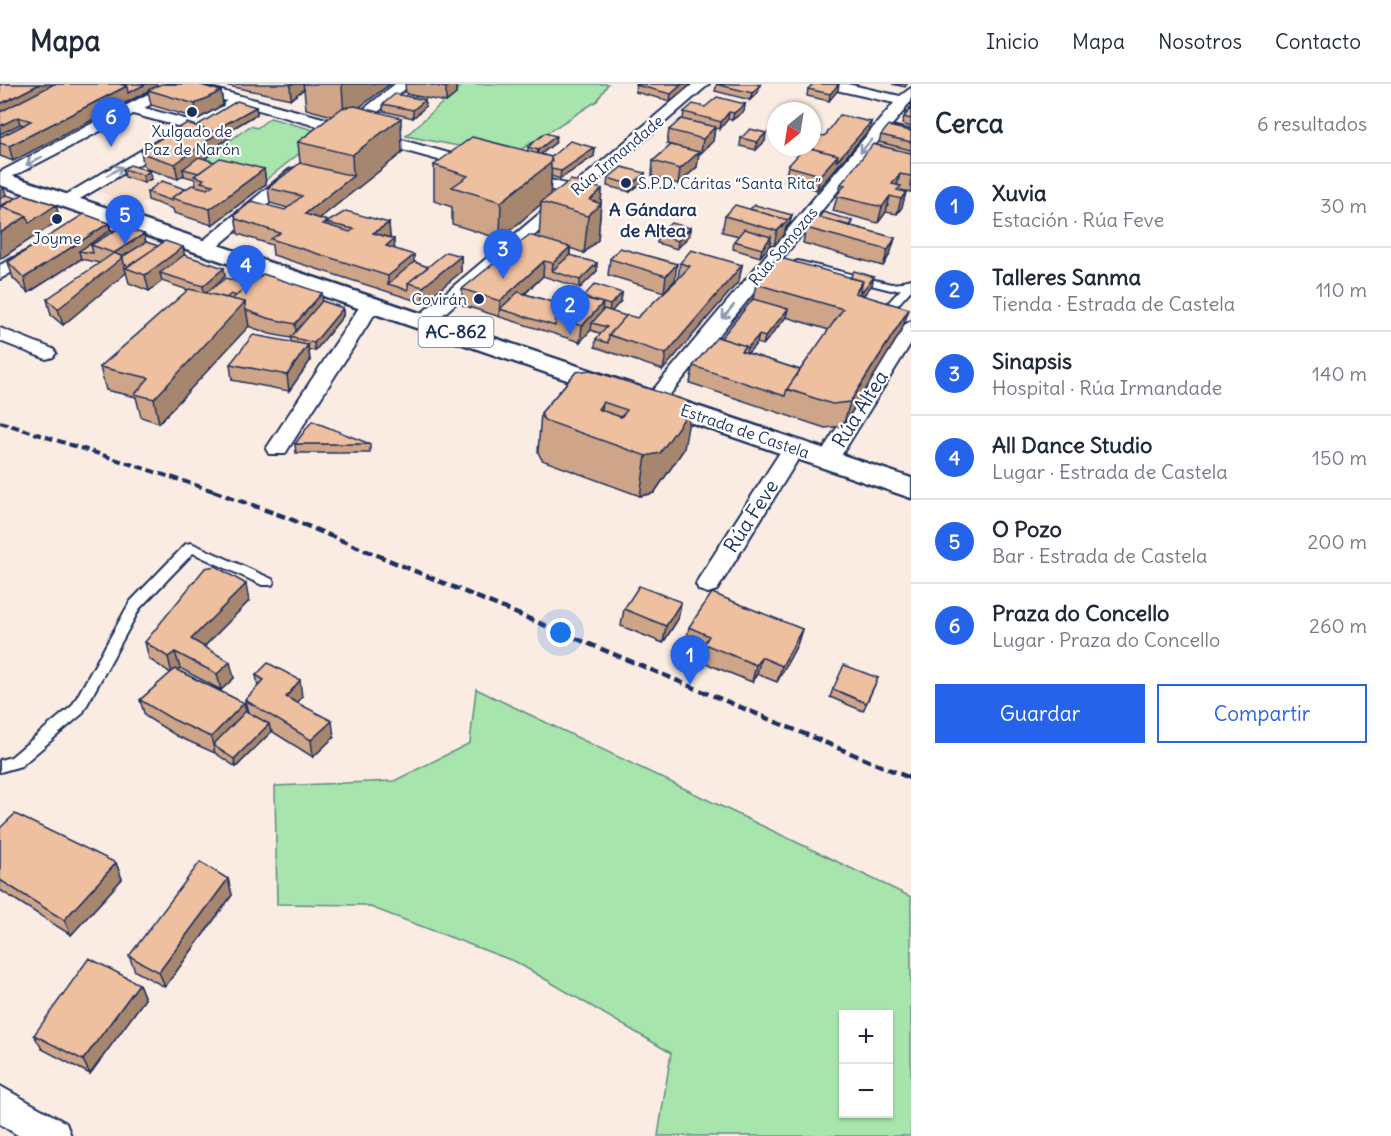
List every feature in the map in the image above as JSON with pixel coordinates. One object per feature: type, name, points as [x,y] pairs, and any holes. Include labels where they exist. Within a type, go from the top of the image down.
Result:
[{"type":"main road","name":"Estrada de Castela","points":[[0,178],[64,200],[90,219],[205,248],[911,488]]},
{"type":"street","points":[[0,178],[179,84],[574,191]]},
{"type":"street","points":[[327,146],[404,84]]},
{"type":"street","name":"Rúa Irmandade","points":[[424,321],[702,84]]},
{"type":"street","points":[[828,84],[908,99]]},
{"type":"street","name":"Rúa Somozas","points":[[655,400],[908,99]]},
{"type":"street","points":[[64,200],[240,100]]},
{"type":"street","points":[[131,109],[193,126]]},
{"type":"street","points":[[205,248],[310,160]]},
{"type":"street","points":[[0,273],[50,243]]},
{"type":"street","points":[[277,449],[372,304]]},
{"type":"street","name":"Rúa Altea","points":[[828,459],[911,327]]},
{"type":"street","points":[[0,334],[46,353]]},
{"type":"street","name":"Rúa Feve","points":[[708,584],[794,448]]},
{"type":"street","points":[[0,1104],[53,1136]]},
{"type":"lane","points":[[774,258],[891,287],[910,285]]},
{"type":"lane","points":[[875,324],[910,285]]},
{"type":"lane","points":[[0,766],[16,762],[77,710],[135,605],[191,547],[267,582]]},
{"type":"shaded area","points":[[132,173],[168,184],[138,207],[98,191],[121,176]]},
{"type":"green space","points":[[463,84],[608,84],[597,101],[511,156],[406,136]]},
{"type":"green space","points":[[270,118],[325,133],[262,183],[198,164],[250,126],[257,128]]},
{"type":"green space","points":[[476,689],[911,897],[911,1136],[658,1136],[671,1053],[516,962],[365,905],[277,904],[275,786],[394,781],[470,743]]},
{"type":"building","points":[[0,84],[40,84],[0,104]]},
{"type":"building","points":[[54,84],[127,86],[9,146],[0,143],[0,137],[31,121],[18,117],[0,126],[0,112]]},
{"type":"building","points":[[119,84],[146,84],[128,93],[127,86]]},
{"type":"building","points":[[161,84],[197,84],[221,91],[195,104],[148,90]]},
{"type":"building","points":[[427,84],[451,84],[446,88]]},
{"type":"building","points":[[637,84],[676,84],[681,85],[671,94]]},
{"type":"building","points":[[716,84],[756,84],[760,85],[752,93]]},
{"type":"building","points":[[813,84],[839,84],[830,94],[808,89]]},
{"type":"building","points":[[395,94],[425,100],[413,110],[383,104]]},
{"type":"building","points":[[717,97],[745,104],[734,113],[729,112],[721,122],[684,112],[693,104],[705,107]]},
{"type":"building","points":[[237,101],[256,107],[220,127],[230,130],[219,137],[218,133],[196,126]]},
{"type":"building","points":[[355,106],[401,118],[352,155],[298,142],[342,108]]},
{"type":"building","points":[[911,108],[911,119],[904,117]]},
{"type":"building","points":[[840,115],[871,122],[836,162],[838,155],[821,151],[821,135],[825,136]]},
{"type":"building","points":[[681,119],[715,127],[703,139],[669,130]]},
{"type":"building","points":[[187,123],[218,133],[175,164],[144,154],[141,150]]},
{"type":"building","points":[[20,124],[24,125],[0,137],[0,134]]},
{"type":"building","points":[[888,126],[911,131],[911,142],[881,135]]},
{"type":"building","points":[[891,126],[911,129],[911,131]]},
{"type":"building","points":[[750,129],[766,133],[757,142],[741,138]]},
{"type":"building","points":[[545,133],[556,136],[538,150],[528,147]]},
{"type":"building","points":[[472,137],[551,157],[552,162],[501,202],[452,187],[468,176],[434,165]]},
{"type":"building","points":[[570,141],[595,148],[561,171],[551,169],[551,157]]},
{"type":"building","points":[[879,142],[911,150],[911,153],[876,145]]},
{"type":"building","points":[[873,144],[911,153],[911,176],[900,174],[892,184],[901,186],[897,190],[906,192],[901,199],[890,196],[882,207],[836,196],[845,185],[841,184]]},
{"type":"building","points":[[671,145],[699,152],[680,169],[653,161]]},
{"type":"building","points":[[821,151],[838,155],[820,175],[788,166],[797,156],[821,156]]},
{"type":"building","points":[[199,157],[214,162],[199,173],[183,169]]},
{"type":"building","points":[[220,158],[264,169],[210,209],[171,198],[192,185],[207,189],[213,185],[201,182],[204,179],[194,176]]},
{"type":"building","points":[[300,163],[353,176],[305,214],[327,221],[323,224],[350,232],[354,229],[326,223],[346,211],[389,223],[373,233],[394,239],[386,246],[414,255],[388,276],[271,239],[280,233],[236,219],[235,215],[252,201],[285,210],[302,196],[268,188]]},
{"type":"building","points":[[130,165],[150,171],[143,175],[123,169]]},
{"type":"building","points":[[622,167],[645,173],[631,185],[608,178]]},
{"type":"building","points":[[571,180],[602,189],[590,200],[601,204],[587,216],[541,202]]},
{"type":"building","points":[[162,181],[185,189],[171,198],[172,201],[147,192]]},
{"type":"building","points":[[23,194],[56,205],[29,223],[27,216],[1,207]]},
{"type":"building","points":[[6,195],[16,198],[0,206],[0,199]]},
{"type":"building","points":[[735,205],[788,220],[777,231],[725,216]]},
{"type":"building","points":[[755,205],[792,215],[788,220],[750,209]]},
{"type":"building","points":[[0,206],[27,216],[0,233]]},
{"type":"building","points":[[823,212],[852,221],[849,226],[819,217]]},
{"type":"building","points":[[84,214],[109,223],[24,278],[8,262]]},
{"type":"building","points":[[815,216],[895,238],[888,250],[806,228]]},
{"type":"building","points":[[671,223],[690,228],[678,241],[658,235]]},
{"type":"building","points":[[121,227],[144,234],[114,253],[91,245]]},
{"type":"building","points":[[744,229],[771,237],[762,249],[734,241]]},
{"type":"building","points":[[111,230],[114,231],[91,245],[93,253],[79,251]]},
{"type":"building","points":[[529,235],[570,247],[553,263],[544,261],[500,301],[462,289]]},
{"type":"building","points":[[165,241],[183,247],[145,275],[126,268]]},
{"type":"building","points":[[146,242],[158,246],[128,266],[124,264],[122,257]]},
{"type":"building","points":[[620,248],[677,264],[666,276],[610,259]]},
{"type":"building","points":[[691,250],[742,265],[666,354],[609,335],[627,315],[637,318],[677,280],[690,266],[680,263]]},
{"type":"building","points":[[446,252],[461,256],[423,287],[408,283]]},
{"type":"building","points":[[114,253],[123,257],[58,309],[47,299]]},
{"type":"building","points":[[184,255],[224,268],[203,286],[160,273]]},
{"type":"building","points":[[570,255],[597,263],[580,280],[552,271]]},
{"type":"building","points":[[777,257],[863,281],[855,293],[909,309],[850,402],[832,404],[787,389],[843,309],[756,284]]},
{"type":"building","points":[[414,262],[428,267],[408,283],[408,290],[388,284]]},
{"type":"building","points":[[854,271],[874,277],[863,290],[861,289],[863,281],[850,278]]},
{"type":"building","points":[[263,274],[322,293],[295,324],[267,318],[246,310],[245,302],[232,299]]},
{"type":"building","points":[[247,276],[257,279],[236,296],[231,294],[226,298],[206,293],[226,278],[238,282]]},
{"type":"building","points":[[595,284],[622,293],[610,305],[583,297]]},
{"type":"building","points":[[189,289],[245,302],[154,399],[135,394],[149,378],[100,367]]},
{"type":"building","points":[[518,292],[566,306],[556,318],[555,326],[500,309]]},
{"type":"building","points":[[576,296],[603,303],[582,326],[556,318]]},
{"type":"building","points":[[753,299],[788,309],[765,337],[759,335],[747,348],[721,338]]},
{"type":"building","points":[[322,301],[343,308],[314,343],[291,337]]},
{"type":"building","points":[[604,309],[626,316],[609,335],[608,343],[596,339],[607,327],[592,323]]},
{"type":"building","points":[[253,335],[308,345],[287,375],[230,364]]},
{"type":"building","points":[[717,337],[746,346],[741,351],[800,370],[785,396],[693,366]]},
{"type":"building","points":[[590,370],[687,401],[691,409],[660,453],[646,456],[544,420],[541,413],[576,372]],"holes":[[[603,402],[627,410],[621,417],[598,409]]]},
{"type":"building","points":[[312,421],[370,444],[295,444]]},
{"type":"building","points":[[215,566],[246,584],[191,639],[230,662],[217,674],[175,652],[168,657],[145,642],[205,568]]},
{"type":"building","points":[[639,586],[681,602],[666,626],[624,609]]},
{"type":"building","points":[[712,593],[802,629],[782,666],[761,657],[756,665],[704,644],[709,636],[689,627]]},
{"type":"building","points":[[268,663],[300,680],[286,697],[332,721],[311,740],[245,700],[264,680],[256,675]]},
{"type":"building","points":[[844,665],[878,678],[866,703],[833,689]]},
{"type":"building","points":[[175,669],[244,703],[211,737],[172,719],[140,700]]},
{"type":"building","points":[[246,711],[269,724],[234,759],[213,745]]},
{"type":"building","points":[[15,814],[116,863],[64,920],[0,880],[0,828]]},
{"type":"building","points":[[200,862],[228,879],[159,972],[129,956]]},
{"type":"building","points":[[89,958],[139,984],[83,1060],[34,1035]]},
{"type":"railway","points":[[0,422],[217,492]]},
{"type":"railway","points":[[213,491],[288,518],[910,778]]},
{"type":"railway","points":[[907,776],[911,778]]},
{"type":"place","name":"Xulgado de Paz de Narón","points":[[192,112]]},
{"type":"place","name":"Praza do Concello","points":[[111,147]]},
{"type":"place","name":"S.P.D. Cáritas “Santa Rita”","points":[[626,183]]},
{"type":"place","name":"Joyme","points":[[57,219]]},
{"type":"place","name":"O Pozo","points":[[125,245]]},
{"type":"place","name":"Sinapsis","points":[[503,279]]},
{"type":"place","name":"All Dance Studio","points":[[246,295]]},
{"type":"place","name":"Covirán","points":[[479,299]]},
{"type":"place","name":"Talleres Sanma","points":[[570,335]]},
{"type":"place","name":"Xuvia","points":[[690,685]]},
{"type":"district","name":"A Gándara de Altea","points":[[653,220]]}]
